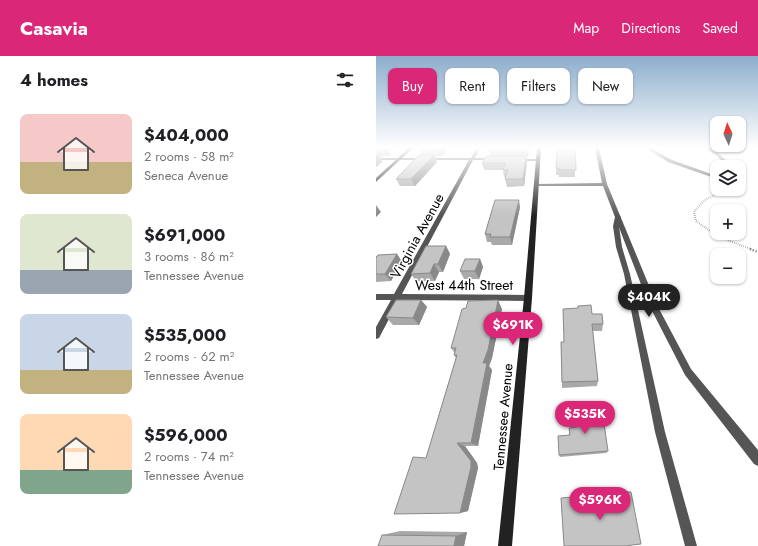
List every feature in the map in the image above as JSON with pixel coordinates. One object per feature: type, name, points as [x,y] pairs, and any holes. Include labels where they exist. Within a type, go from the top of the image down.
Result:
[{"type":"street","points":[[376,181],[387,171]]},
{"type":"street","name":"Virginia Avenue","points":[[376,335],[466,171]]},
{"type":"street","name":"Tennessee Avenue","points":[[504,546],[528,298],[538,171]]},
{"type":"street","points":[[602,171],[605,184],[653,305],[688,372],[758,460]]},
{"type":"street","points":[[698,171],[710,175]]},
{"type":"street","points":[[537,185],[605,184]]},
{"type":"street","name":"West 44th Street","points":[[376,297],[528,298]]},
{"type":"lane","points":[[618,217],[616,226],[619,247],[627,274],[660,432],[691,546]]},
{"type":"path","points":[[710,196],[694,212],[696,221],[709,232],[729,242],[758,252]]},
{"type":"building","points":[[404,171],[419,171],[411,179],[396,179]]},
{"type":"building","points":[[508,171],[524,171],[523,179],[505,179]]},
{"type":"building","points":[[495,200],[519,200],[510,237],[490,237],[491,234],[485,234]]},
{"type":"building","points":[[426,246],[446,246],[438,264],[434,264],[430,273],[411,274]]},
{"type":"building","points":[[397,254],[385,274],[376,274],[376,257],[378,255]]},
{"type":"building","points":[[465,259],[480,259],[475,271],[460,271]]},
{"type":"building","points":[[396,300],[421,300],[413,318],[386,317]]},
{"type":"building","points":[[498,300],[488,350],[483,363],[487,363],[471,443],[457,443],[471,461],[471,467],[460,513],[394,514],[413,457],[426,458],[457,355],[454,355],[456,348],[451,348],[462,309],[466,308],[468,301]]},
{"type":"building","points":[[591,305],[592,314],[602,314],[603,324],[592,324],[598,381],[562,382],[561,342],[564,342],[563,309]]},
{"type":"building","points":[[602,410],[608,451],[559,455],[558,436],[570,435],[569,428],[577,427],[576,412]]},
{"type":"building","points":[[631,492],[641,544],[624,546],[564,546],[561,498]]},
{"type":"building","points":[[382,535],[456,536],[454,546],[378,546]]}]
